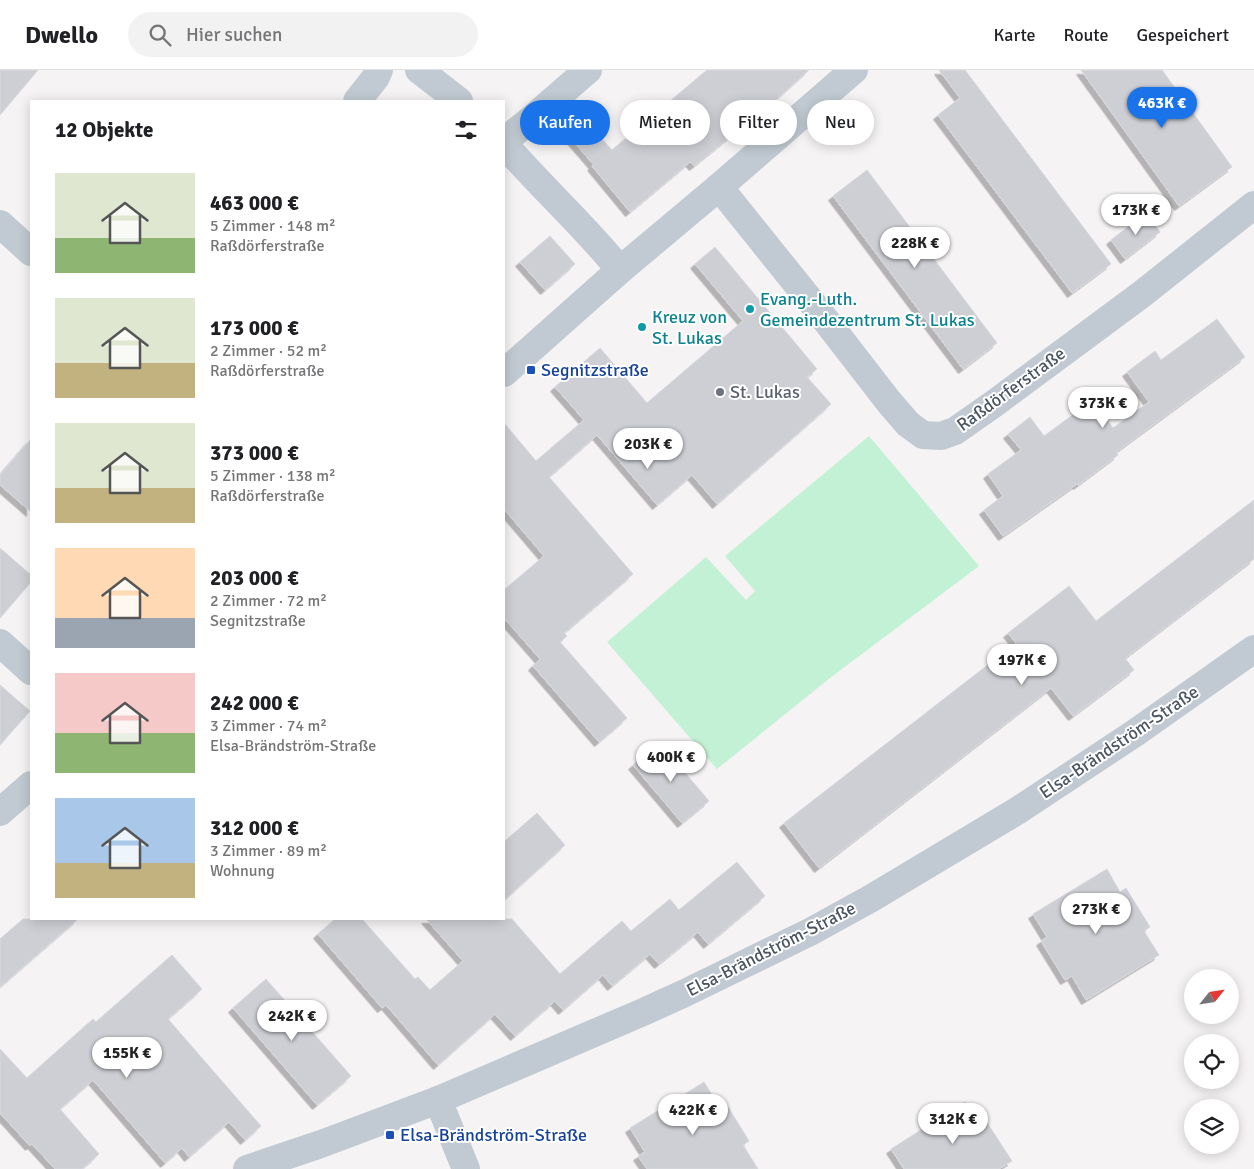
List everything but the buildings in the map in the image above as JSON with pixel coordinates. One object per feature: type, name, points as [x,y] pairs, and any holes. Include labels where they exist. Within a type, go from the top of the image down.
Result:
[{"type":"street","points":[[358,100],[376,77],[379,70]]},
{"type":"street","points":[[419,70],[458,100]]},
{"type":"street","points":[[505,141],[588,70]]},
{"type":"street","points":[[505,372],[620,270],[854,70]]},
{"type":"street","points":[[505,143],[523,165],[605,251],[620,270]]},
{"type":"street","name":"Raßdörferstraße","points":[[719,187],[908,424],[923,435],[942,436],[955,431],[995,403],[1142,294],[1254,205]]},
{"type":"street","points":[[0,224],[30,251]]},
{"type":"street","points":[[0,643],[30,670]]},
{"type":"street","name":"Elsa-Brändström-Straße","points":[[247,1169],[321,1144],[438,1100],[650,1009],[810,932],[870,899],[1017,811],[1143,727],[1254,649]]},
{"type":"street","points":[[0,812],[30,786]]},
{"type":"street","points":[[438,1100],[466,1169]]},
{"type":"green space","points":[[869,436],[979,566],[830,678],[717,769],[607,642],[706,557],[746,600],[755,591],[725,556]]},
{"type":"place","name":"Evang.-Luth. Gemeindezentrum St. Lukas","points":[[750,309]]},
{"type":"place","name":"Kreuz von St. Lukas","points":[[642,327]]},
{"type":"place","name":"Segnitzstraße","points":[[531,370]]},
{"type":"place","name":"St. Lukas","points":[[720,392]]},
{"type":"place","name":"Elsa-Brändström-Straße","points":[[390,1135]]}]
